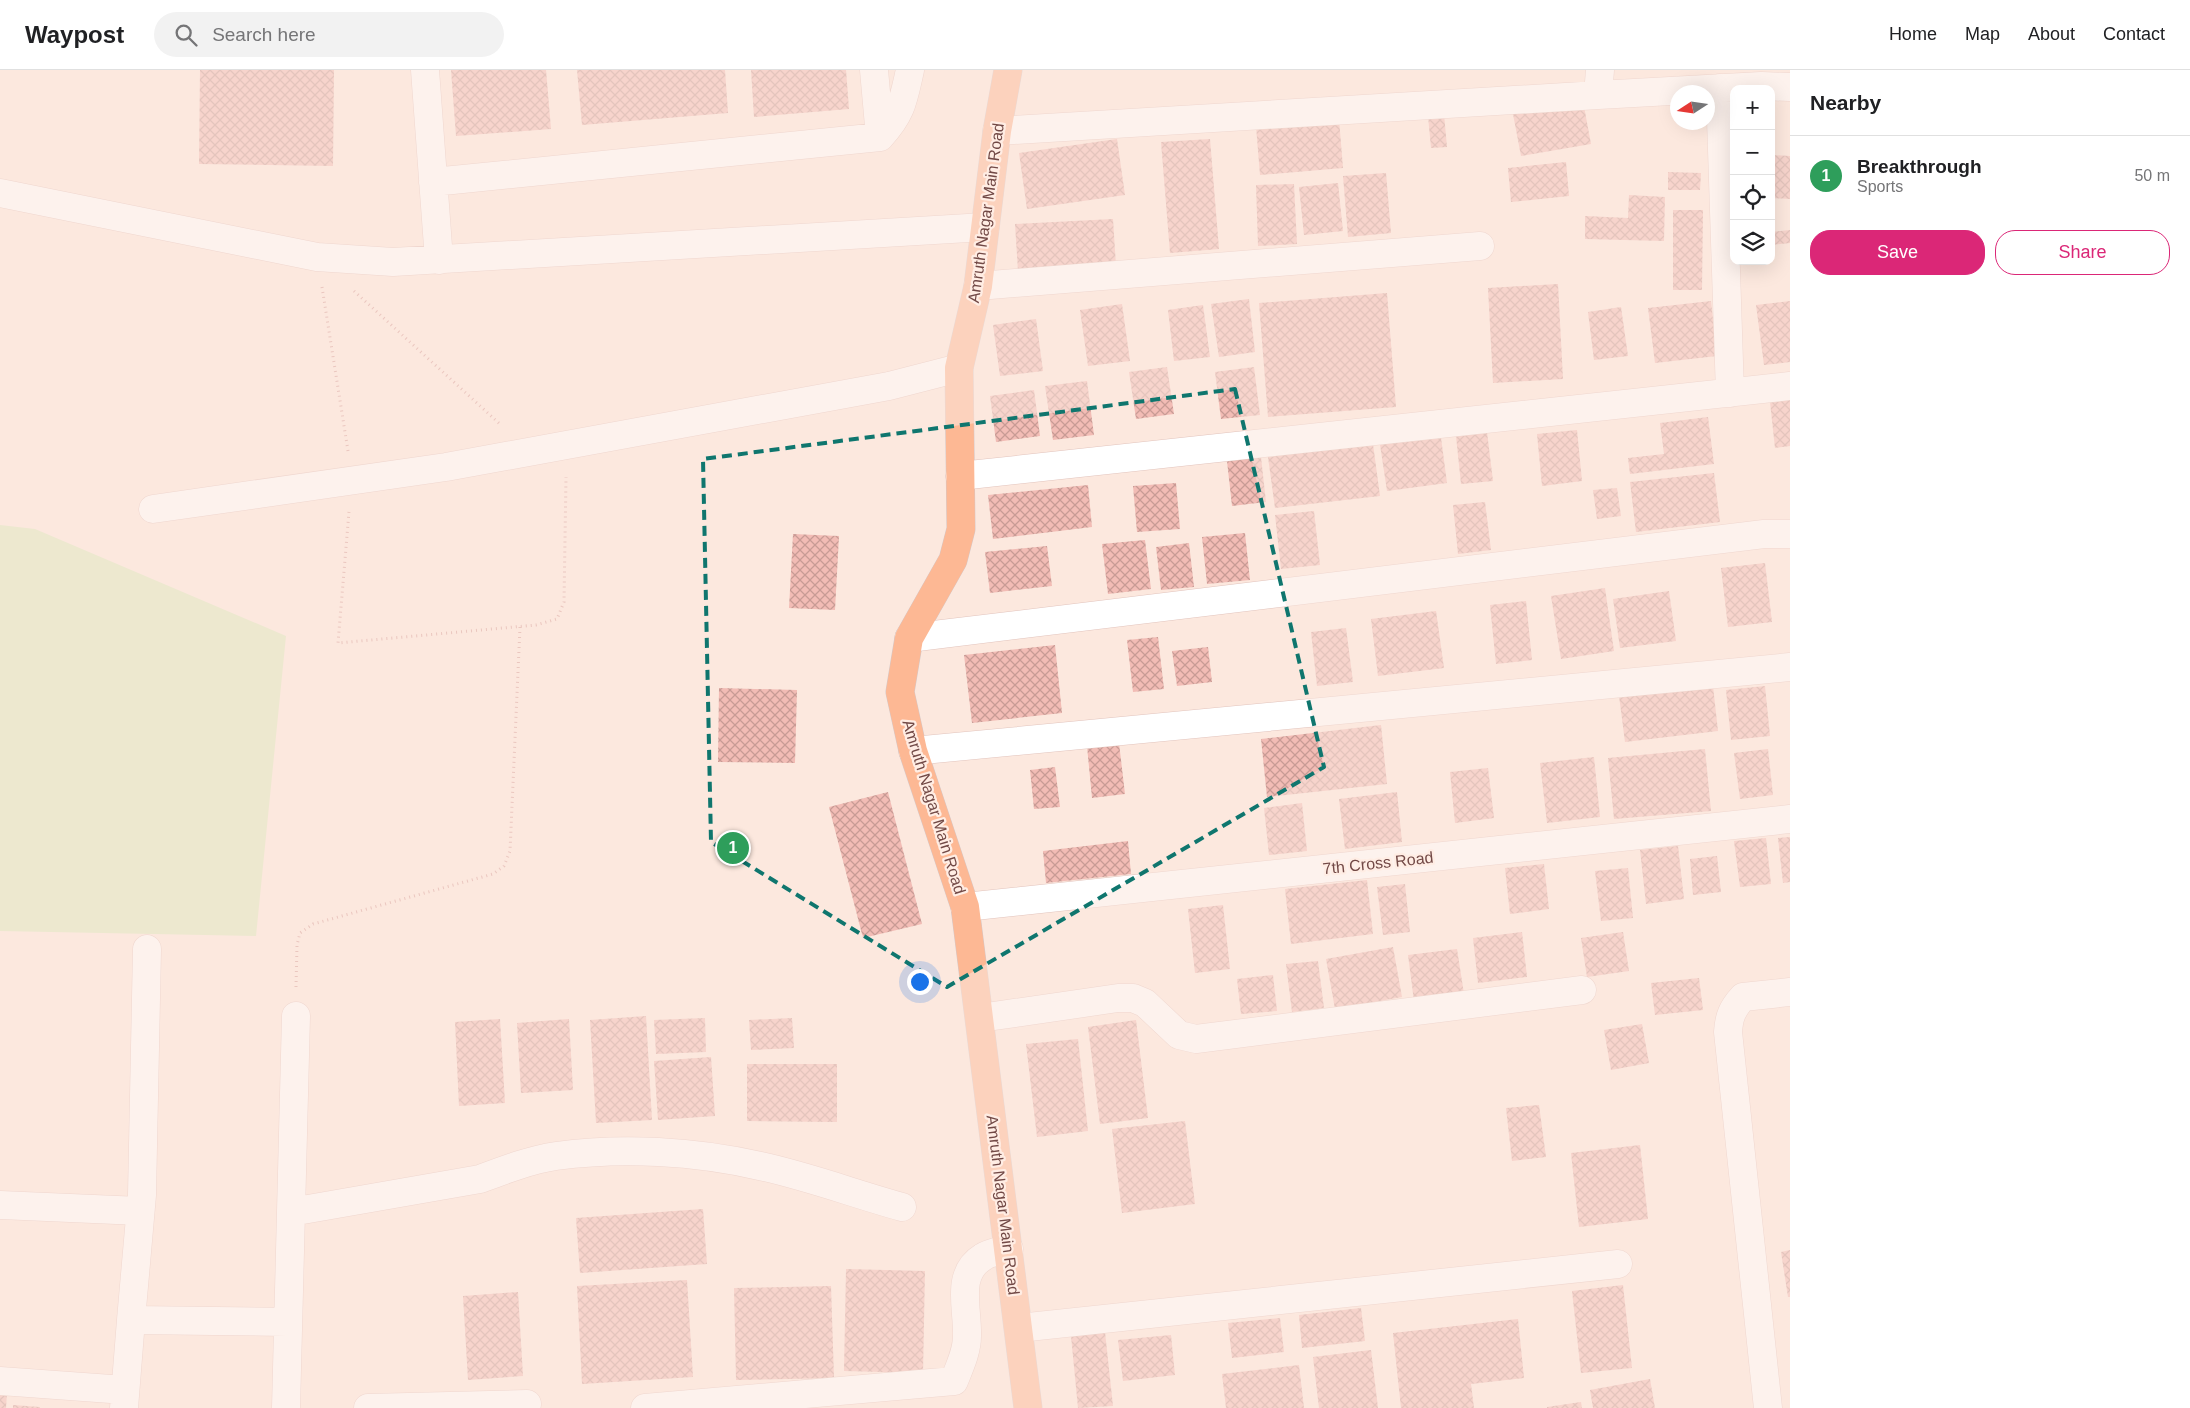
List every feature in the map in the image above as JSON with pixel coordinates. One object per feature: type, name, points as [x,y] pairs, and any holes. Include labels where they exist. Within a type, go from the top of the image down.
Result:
[{"type":"main road","name":"Amruth Nagar Main Road","points":[[1008,70],[997,131],[978,286],[959,368],[961,529],[954,560],[909,638],[900,692],[913,751],[966,907],[1028,1408]]},
{"type":"street","points":[[425,70],[439,260]]},
{"type":"street","points":[[874,70],[880,137]]},
{"type":"street","points":[[433,182],[880,137],[894,123],[903,105],[910,70]]},
{"type":"street","points":[[997,131],[1599,82],[1720,88],[1762,78],[1790,87]]},
{"type":"street","points":[[1720,88],[1730,393]]},
{"type":"street","points":[[0,193],[317,257],[393,262],[985,227]]},
{"type":"street","points":[[978,286],[1480,246]]},
{"type":"street","points":[[153,509],[446,467],[889,386],[959,368]]},
{"type":"street","points":[[960,476],[1790,386]]},
{"type":"street","points":[[909,638],[1764,534],[1790,534]]},
{"type":"street","points":[[913,751],[1790,667]]},
{"type":"street","name":"7th Cross Road","points":[[966,907],[1790,819]]},
{"type":"street","points":[[0,1381],[125,1399],[140,1211],[147,949]]},
{"type":"street","points":[[980,1018],[1118,998],[1133,998],[1145,1004],[1179,1035],[1196,1039],[1582,990]]},
{"type":"street","points":[[1768,1408],[1728,1032],[1730,1016],[1743,997],[1790,992]]},
{"type":"street","points":[[286,1408],[296,1016]]},
{"type":"street","points":[[291,1212],[480,1179],[504,1169],[555,1156],[622,1152],[686,1153],[760,1166],[902,1207]]},
{"type":"street","points":[[0,1205],[140,1211]]},
{"type":"street","points":[[645,1408],[954,1381],[963,1358],[967,1337],[964,1284],[970,1267],[984,1256],[1009,1249]]},
{"type":"street","points":[[1019,1328],[1618,1264]]},
{"type":"street","points":[[131,1320],[288,1322]]},
{"type":"street","points":[[368,1408],[527,1404]]},
{"type":"path","points":[[317,257],[352,480],[338,643],[536,625],[557,619],[564,602],[567,444]]},
{"type":"path","points":[[354,290],[529,451]]},
{"type":"path","points":[[296,1016],[297,945],[300,933],[313,924],[493,874],[504,866],[510,851],[520,626]]},
{"type":"highlighted area","points":[[1235,389],[1324,767],[947,987],[711,842],[703,459]]},
{"type":"green space","points":[[0,525],[35,529],[286,636],[256,936],[0,931]]},
{"type":"building","points":[[200,70],[334,70],[333,166],[199,164]]},
{"type":"building","points":[[451,70],[546,70],[551,129],[456,136]]},
{"type":"building","points":[[577,70],[725,70],[728,113],[582,125]]},
{"type":"building","points":[[751,70],[846,70],[849,109],[754,117]]},
{"type":"building","points":[[1583,101],[1591,144],[1521,156],[1513,114]]},
{"type":"building","points":[[1444,114],[1447,147],[1431,148],[1428,116]]},
{"type":"building","points":[[1339,119],[1343,168],[1260,175],[1256,126]]},
{"type":"building","points":[[1117,139],[1125,195],[1027,209],[1019,153]]},
{"type":"building","points":[[1210,139],[1219,249],[1170,253],[1161,142]]},
{"type":"building","points":[[1775,155],[1790,156],[1790,199],[1775,198]]},
{"type":"building","points":[[1566,162],[1569,196],[1511,202],[1508,168]]},
{"type":"building","points":[[1668,172],[1701,173],[1700,190],[1668,190]]},
{"type":"building","points":[[1386,173],[1391,233],[1348,237],[1343,176]]},
{"type":"building","points":[[1338,183],[1343,231],[1304,235],[1299,187]]},
{"type":"building","points":[[1294,184],[1297,244],[1258,246],[1256,185]]},
{"type":"building","points":[[1629,195],[1665,197],[1664,241],[1585,239],[1585,216],[1628,218]]},
{"type":"building","points":[[1673,210],[1703,210],[1702,290],[1673,290]]},
{"type":"building","points":[[1113,219],[1116,266],[1018,271],[1015,224]]},
{"type":"building","points":[[1790,230],[1790,243],[1775,245],[1775,232]]},
{"type":"building","points":[[1558,284],[1563,379],[1493,383],[1488,288]]},
{"type":"building","points":[[1387,293],[1396,407],[1268,417],[1259,303]]},
{"type":"building","points":[[1249,299],[1255,352],[1219,357],[1211,304]]},
{"type":"building","points":[[1711,301],[1717,356],[1655,363],[1648,308]]},
{"type":"building","points":[[1790,301],[1790,362],[1764,365],[1756,305]]},
{"type":"building","points":[[1122,304],[1130,361],[1088,366],[1080,310]]},
{"type":"building","points":[[1203,305],[1210,357],[1174,361],[1168,310]]},
{"type":"building","points":[[1621,307],[1628,356],[1594,360],[1588,312]]},
{"type":"building","points":[[1036,319],[1043,371],[1000,376],[993,325]]},
{"type":"building","points":[[1167,367],[1174,414],[1136,419],[1129,372]]},
{"type":"building","points":[[1254,367],[1260,415],[1221,419],[1215,372]]},
{"type":"building","points":[[1087,381],[1094,435],[1053,440],[1045,386]]},
{"type":"building","points":[[1034,390],[1040,436],[996,442],[990,396]]},
{"type":"building","points":[[1790,399],[1790,446],[1775,448],[1770,402]]},
{"type":"building","points":[[1708,417],[1714,464],[1630,474],[1628,458],[1664,454],[1660,423]]},
{"type":"building","points":[[1440,430],[1447,483],[1387,491],[1379,438]]},
{"type":"building","points":[[1577,430],[1582,481],[1542,486],[1537,434]]},
{"type":"building","points":[[1487,432],[1493,481],[1461,484],[1456,436]]},
{"type":"building","points":[[1373,444],[1380,496],[1275,508],[1268,457]]},
{"type":"building","points":[[1261,457],[1266,502],[1232,506],[1227,461]]},
{"type":"building","points":[[1714,473],[1720,522],[1636,532],[1630,482]]},
{"type":"building","points":[[1176,483],[1180,529],[1137,532],[1133,486]]},
{"type":"building","points":[[1088,485],[1092,527],[993,539],[988,495]]},
{"type":"building","points":[[1617,488],[1621,516],[1597,519],[1593,490]]},
{"type":"building","points":[[1485,502],[1491,550],[1458,554],[1453,505]]},
{"type":"building","points":[[1314,511],[1320,565],[1281,569],[1275,515]]},
{"type":"building","points":[[1245,533],[1250,580],[1207,584],[1202,537]]},
{"type":"building","points":[[793,534],[839,536],[835,610],[789,608]]},
{"type":"building","points":[[1145,540],[1151,589],[1108,594],[1102,544]]},
{"type":"building","points":[[1189,543],[1194,587],[1161,590],[1156,547]]},
{"type":"building","points":[[1047,546],[1052,586],[990,593],[985,552]]},
{"type":"building","points":[[1765,563],[1772,622],[1728,627],[1721,568]]},
{"type":"building","points":[[1605,588],[1614,651],[1561,659],[1551,596]]},
{"type":"building","points":[[1669,591],[1676,641],[1620,648],[1613,599]]},
{"type":"building","points":[[1526,601],[1532,660],[1496,664],[1490,605]]},
{"type":"building","points":[[1436,611],[1444,668],[1378,676],[1371,619]]},
{"type":"building","points":[[1346,628],[1353,682],[1317,686],[1311,632]]},
{"type":"building","points":[[1158,637],[1164,689],[1133,692],[1127,640]]},
{"type":"building","points":[[1055,645],[1062,713],[972,723],[964,655]]},
{"type":"building","points":[[1208,647],[1212,682],[1177,686],[1172,651]]},
{"type":"building","points":[[1712,677],[1718,731],[1625,742],[1618,688]]},
{"type":"building","points":[[1765,686],[1770,736],[1731,740],[1726,690]]},
{"type":"building","points":[[719,688],[797,690],[795,763],[718,762]]},
{"type":"building","points":[[1381,725],[1387,784],[1267,797],[1261,739]]},
{"type":"building","points":[[1119,743],[1125,794],[1092,798],[1087,746]]},
{"type":"building","points":[[1705,749],[1711,811],[1614,819],[1608,758]]},
{"type":"building","points":[[1768,749],[1773,795],[1740,799],[1734,753]]},
{"type":"building","points":[[1594,757],[1600,817],[1547,823],[1540,763]]},
{"type":"building","points":[[1055,767],[1060,807],[1034,809],[1030,770]]},
{"type":"building","points":[[1488,768],[1494,818],[1455,823],[1450,772]]},
{"type":"building","points":[[888,792],[922,924],[863,938],[829,807]]},
{"type":"building","points":[[1397,792],[1402,842],[1345,849],[1339,799]]},
{"type":"building","points":[[1302,803],[1307,851],[1269,855],[1264,808]]},
{"type":"building","points":[[1790,837],[1790,882],[1783,883],[1778,838]]},
{"type":"building","points":[[1766,838],[1771,884],[1740,887],[1734,841]]},
{"type":"building","points":[[1128,841],[1131,874],[1046,883],[1043,851]]},
{"type":"building","points":[[1678,846],[1684,899],[1646,904],[1640,850]]},
{"type":"building","points":[[1717,856],[1721,892],[1693,895],[1690,859]]},
{"type":"building","points":[[1544,864],[1549,909],[1510,914],[1505,868]]},
{"type":"building","points":[[1628,868],[1633,918],[1601,921],[1595,871]]},
{"type":"building","points":[[1367,880],[1373,934],[1291,944],[1285,889]]},
{"type":"building","points":[[1405,884],[1410,932],[1383,935],[1377,887]]},
{"type":"building","points":[[1223,905],[1230,969],[1195,973],[1188,909]]},
{"type":"building","points":[[1522,932],[1527,977],[1478,983],[1473,938]]},
{"type":"building","points":[[1623,932],[1629,971],[1587,977],[1581,938]]},
{"type":"building","points":[[1393,947],[1402,997],[1335,1009],[1326,959]]},
{"type":"building","points":[[1457,949],[1464,994],[1414,1001],[1408,955]]},
{"type":"building","points":[[1318,961],[1324,1008],[1292,1012],[1286,964]]},
{"type":"building","points":[[1273,975],[1277,1011],[1241,1014],[1237,979]]},
{"type":"building","points":[[1699,978],[1703,1010],[1655,1015],[1651,983]]},
{"type":"building","points":[[646,1016],[652,1120],[596,1123],[590,1020]]},
{"type":"building","points":[[705,1018],[706,1052],[656,1054],[654,1020]]},
{"type":"building","points":[[792,1018],[794,1048],[751,1050],[749,1020]]},
{"type":"building","points":[[500,1019],[505,1103],[459,1106],[455,1022]]},
{"type":"building","points":[[569,1019],[573,1090],[521,1093],[517,1023]]},
{"type":"building","points":[[1136,1020],[1148,1118],[1100,1124],[1088,1027]]},
{"type":"building","points":[[1642,1024],[1649,1063],[1611,1070],[1604,1030]]},
{"type":"building","points":[[1078,1039],[1088,1131],[1037,1137],[1026,1044]]},
{"type":"building","points":[[711,1057],[715,1116],[658,1120],[654,1061]]},
{"type":"building","points":[[747,1064],[837,1064],[837,1122],[747,1121]]},
{"type":"building","points":[[1539,1105],[1546,1157],[1512,1161],[1506,1108]]},
{"type":"building","points":[[1185,1121],[1195,1204],[1122,1213],[1112,1129]]},
{"type":"building","points":[[1640,1145],[1648,1219],[1579,1227],[1571,1153]]},
{"type":"building","points":[[703,1209],[707,1264],[580,1273],[576,1218]]},
{"type":"building","points":[[1790,1250],[1790,1297],[1788,1297],[1781,1252]]},
{"type":"building","points":[[846,1269],[925,1271],[923,1373],[844,1371]]},
{"type":"building","points":[[687,1280],[693,1377],[582,1384],[577,1286]]},
{"type":"building","points":[[1623,1285],[1632,1368],[1581,1373],[1572,1291]]},
{"type":"building","points":[[831,1286],[834,1378],[736,1380],[734,1288]]},
{"type":"building","points":[[518,1292],[523,1376],[468,1380],[463,1296]]},
{"type":"building","points":[[1361,1308],[1365,1341],[1302,1348],[1299,1315]]},
{"type":"building","points":[[1280,1318],[1284,1352],[1232,1358],[1228,1323]]},
{"type":"building","points":[[1518,1319],[1524,1378],[1471,1384],[1474,1408],[1401,1408],[1393,1333]]},
{"type":"building","points":[[1105,1332],[1113,1406],[1078,1408],[1071,1336]]},
{"type":"building","points":[[1171,1335],[1175,1375],[1123,1381],[1118,1340]]},
{"type":"building","points":[[1371,1350],[1378,1408],[1319,1408],[1313,1357]]},
{"type":"building","points":[[1299,1365],[1304,1408],[1226,1408],[1222,1374]]},
{"type":"building","points":[[1650,1379],[1655,1408],[1593,1408],[1590,1390]]},
{"type":"building","points":[[0,1391],[7,1392],[6,1408],[0,1408]]},
{"type":"building","points":[[1581,1402],[1582,1408],[1547,1408],[1547,1407]]},
{"type":"building","points":[[13,1405],[40,1407],[40,1408],[13,1408]]},
{"type":"place","name":"Breakthrough","points":[[733,848]]}]
